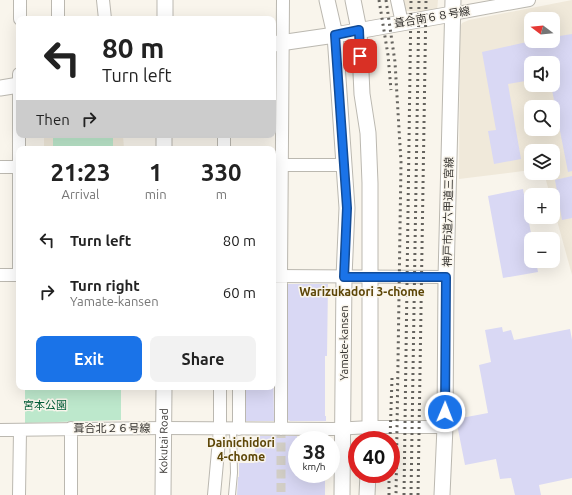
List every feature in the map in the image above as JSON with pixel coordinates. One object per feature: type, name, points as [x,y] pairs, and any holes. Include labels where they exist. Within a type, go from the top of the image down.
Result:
[{"type":"street","points":[[20,0],[20,16]]},
{"type":"street","points":[[58,0],[58,16]]},
{"type":"street","points":[[103,0],[105,16]]},
{"type":"street","points":[[165,0],[165,16]]},
{"type":"street","points":[[281,429],[277,354],[277,165],[278,43],[283,0]]},
{"type":"street","name":"Yamate-kansen","points":[[327,0],[335,35],[347,208],[344,277],[344,429],[342,495]]},
{"type":"street","points":[[352,0],[359,30],[362,94],[368,133],[371,277],[370,431]]},
{"type":"street","points":[[397,0],[402,23]]},
{"type":"street","name":"葺合南６８号線","points":[[278,43],[402,23],[452,7],[529,0]]},
{"type":"street","name":"神戸市道六甲道三宮線","points":[[442,495],[445,427],[446,277],[452,7]]},
{"type":"street","points":[[0,88],[16,85]]},
{"type":"street","points":[[277,165],[345,165]]},
{"type":"street","points":[[0,166],[16,167]]},
{"type":"street","points":[[0,275],[16,276]]},
{"type":"street","points":[[277,276],[446,277]]},
{"type":"street","name":"Kokutai Road","points":[[164,390],[164,495]]},
{"type":"street","points":[[214,495],[220,429],[220,390]]},
{"type":"street","points":[[236,429],[239,390]]},
{"type":"street","name":"葺合北２６号線","points":[[395,431],[445,427]]},
{"type":"street","points":[[71,428],[71,495]]},
{"type":"street","name":"葺合北２６号線","points":[[0,430],[20,431],[71,428],[164,428],[344,429],[357,431]]},
{"type":"street","points":[[19,495],[20,431]]},
{"type":"street","points":[[367,495],[368,483]]},
{"type":"lane","points":[[232,495],[236,429]]},
{"type":"shaded area","points":[[403,0],[438,0],[437,11],[405,11]]},
{"type":"shaded area","points":[[572,0],[572,275],[558,224],[560,224],[560,188],[548,188],[546,180],[560,180],[560,144],[524,144],[524,171],[459,179],[460,27],[462,23],[469,20]]},
{"type":"shaded area","points":[[44,138],[123,138],[124,146],[44,146]]},
{"type":"green space","points":[[53,138],[113,138],[113,146],[53,146]]},
{"type":"green space","name":"宮本公園","points":[[25,390],[121,390],[121,420],[25,423]]},
{"type":"building","points":[[572,34],[572,171],[568,172],[560,131],[560,100],[554,100],[552,92],[560,92],[560,56],[524,56],[524,81],[508,84],[521,159],[494,164],[488,131],[496,130],[482,52],[524,43],[524,48],[560,48],[560,36]]},
{"type":"building","points":[[572,176],[572,218],[562,220],[560,209],[560,188],[556,188],[555,180]]},
{"type":"building","points":[[523,189],[524,224],[529,224],[531,232],[524,232],[524,268],[537,268],[538,272],[503,278],[488,196]]},
{"type":"building","points":[[288,284],[328,284],[327,356],[325,356],[326,421],[288,420]]},
{"type":"building","points":[[502,327],[503,332],[511,330],[514,340],[570,329],[572,340],[572,478],[539,485],[541,495],[515,495],[511,478],[500,479],[496,459],[465,465],[456,419],[488,413],[479,365],[491,362],[485,330]]},
{"type":"building","points":[[246,390],[274,390],[274,421],[246,421]]},
{"type":"building","points":[[256,436],[288,436],[288,483],[325,483],[325,495],[237,495],[239,463],[254,463]]},
{"type":"tunnel","points":[[281,429],[281,495]]},
{"type":"railway","points":[[379,0],[388,55],[391,90]]},
{"type":"railway","points":[[386,0],[395,62],[401,162],[396,495]]},
{"type":"railway","points":[[404,495],[411,0]]},
{"type":"railway","points":[[411,495],[419,0]]},
{"type":"railway","points":[[418,495],[426,0]]},
{"type":"railway","points":[[390,431],[392,378]]},
{"type":"railway","points":[[389,483],[389,495]]},
{"type":"district","name":"Warizukadori 3-chome","points":[[362,291]]},
{"type":"district","name":"Dainichidori 4-chome","points":[[241,449]]},
{"type":"route","points":[[360,56],[359,30],[335,35],[347,208],[344,277],[446,277],[445,412]]}]
